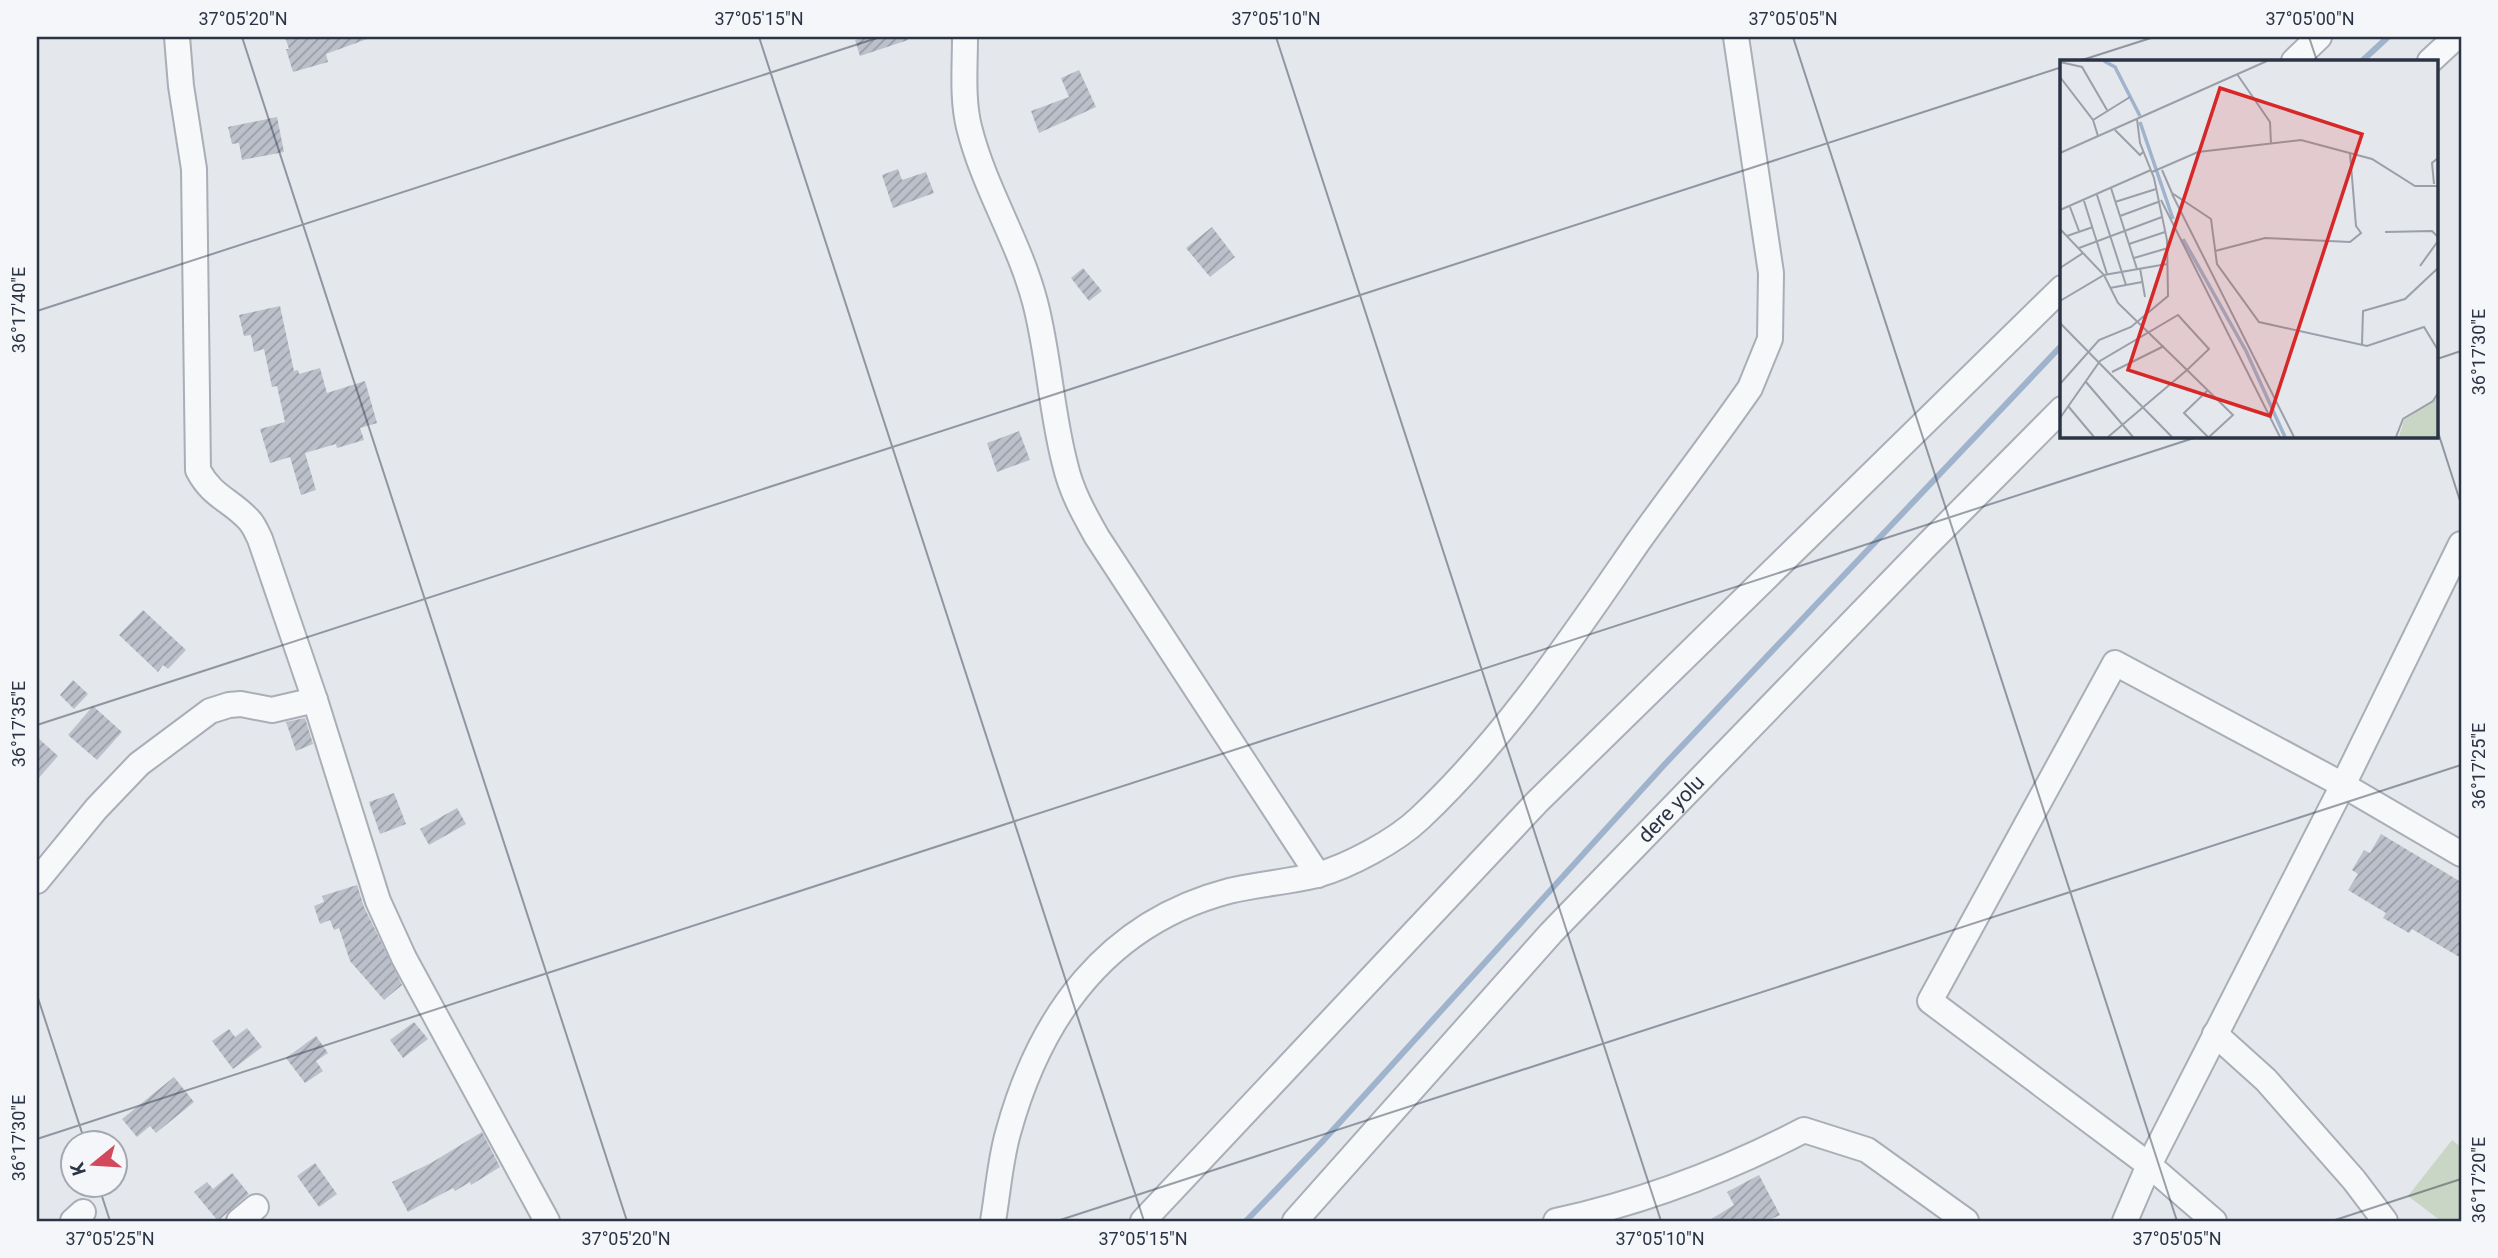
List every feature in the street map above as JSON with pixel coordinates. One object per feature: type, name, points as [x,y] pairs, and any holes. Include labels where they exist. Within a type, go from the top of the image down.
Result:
[{"type":"street","points":[[965,37],[968,124],[980,164],[1021,255],[1035,303],[1051,372],[1065,465],[1078,503],[1097,537],[1318,874]]},
{"type":"street","points":[[993,1221],[1007,1136],[1024,1081],[1051,1026],[1074,991],[1104,958],[1133,934],[1163,915],[1231,890],[1318,874],[1364,854],[1419,819],[1509,722],[1553,665],[1750,388],[1770,339],[1771,273],[1736,37]]},
{"type":"street","points":[[2295,60],[2319,37]]},
{"type":"street","points":[[2431,60],[2456,37]]},
{"type":"street","points":[[185,40],[181,86],[194,169],[198,470],[205,483],[221,499],[250,520],[260,539],[315,700],[378,901],[404,958],[547,1221]]},
{"type":"street","points":[[1143,1221],[1537,802],[2060,290]]},
{"type":"street","name":"dere yolu","points":[[1295,1221],[1551,933],[2060,411]]},
{"type":"street","points":[[2125,1221],[2149,1165],[2215,1034],[2455,572],[2461,544]]},
{"type":"street","points":[[2214,1221],[2149,1165],[1930,1001],[2115,663],[2343,785],[2461,854]]},
{"type":"street","points":[[37,881],[96,809],[139,764],[210,711],[241,704],[272,710],[315,700]]},
{"type":"street","points":[[2215,1034],[2266,1080],[2354,1180],[2385,1221]]},
{"type":"street","points":[[1556,1221],[1625,1205],[1684,1184],[1753,1156],[1804,1130],[1867,1150],[1966,1221]]},
{"type":"green space","points":[[2452,1140],[2461,1147],[2461,1221],[2441,1221],[2408,1196]]},
{"type":"building","points":[[285,37],[367,39],[326,54],[328,62],[293,72]]},
{"type":"building","points":[[865,37],[908,37],[908,40],[860,56],[855,40]]},
{"type":"building","points":[[1079,70],[1096,107],[1039,133],[1031,111],[1069,97],[1061,78]]},
{"type":"building","points":[[277,117],[284,152],[242,160],[239,143],[232,144],[228,127]]},
{"type":"building","points":[[898,169],[902,180],[926,172],[934,193],[893,208],[882,175]]},
{"type":"building","points":[[1212,227],[1235,257],[1210,277],[1186,248]]},
{"type":"building","points":[[1083,268],[1102,291],[1089,301],[1071,278]]},
{"type":"building","points":[[280,306],[294,371],[298,370],[299,374],[320,368],[327,393],[365,381],[377,423],[360,428],[364,440],[337,448],[336,444],[305,453],[316,490],[301,495],[290,457],[270,463],[260,429],[285,422],[277,386],[272,387],[264,349],[254,352],[251,335],[244,336],[239,315]]},
{"type":"building","points":[[1019,431],[1030,460],[997,472],[987,443]]},
{"type":"building","points":[[143,610],[186,650],[168,669],[163,665],[158,672],[119,635]]},
{"type":"building","points":[[73,680],[88,694],[74,709],[60,695]]},
{"type":"building","points":[[93,706],[122,732],[97,760],[68,735]]},
{"type":"building","points":[[305,718],[313,744],[296,751],[286,722]]},
{"type":"building","points":[[37,737],[58,756],[37,780]]},
{"type":"building","points":[[394,793],[406,824],[380,834],[369,802]]},
{"type":"building","points":[[457,808],[466,824],[429,845],[420,829]]},
{"type":"building","points":[[2381,834],[2461,882],[2461,958],[2412,929],[2409,933],[2383,918],[2386,913],[2348,890],[2358,874],[2352,870],[2364,850],[2370,853]]},
{"type":"building","points":[[357,885],[364,907],[402,985],[384,1000],[350,961],[339,928],[334,930],[330,920],[320,924],[314,906],[324,902],[322,896]]},
{"type":"building","points":[[414,1022],[428,1039],[403,1058],[390,1040]]},
{"type":"building","points":[[247,1028],[262,1047],[233,1069],[212,1041],[229,1029],[235,1037]]},
{"type":"building","points":[[316,1036],[328,1053],[316,1061],[323,1071],[305,1083],[286,1058]]},
{"type":"building","points":[[174,1077],[194,1102],[156,1133],[150,1126],[137,1137],[122,1119]]},
{"type":"building","points":[[482,1132],[500,1167],[471,1185],[470,1182],[455,1191],[453,1188],[408,1212],[392,1182],[431,1163]]},
{"type":"building","points":[[315,1163],[337,1194],[319,1207],[297,1176]]},
{"type":"building","points":[[232,1173],[249,1194],[218,1221],[194,1192],[207,1182],[213,1189]]},
{"type":"building","points":[[1759,1175],[1780,1215],[1767,1221],[1708,1221],[1734,1205],[1727,1192]]},
{"type":"waterway","points":[[2363,60],[2388,37]]},
{"type":"waterway","points":[[1246,1221],[1322,1142],[1665,764],[2060,347]]}]
